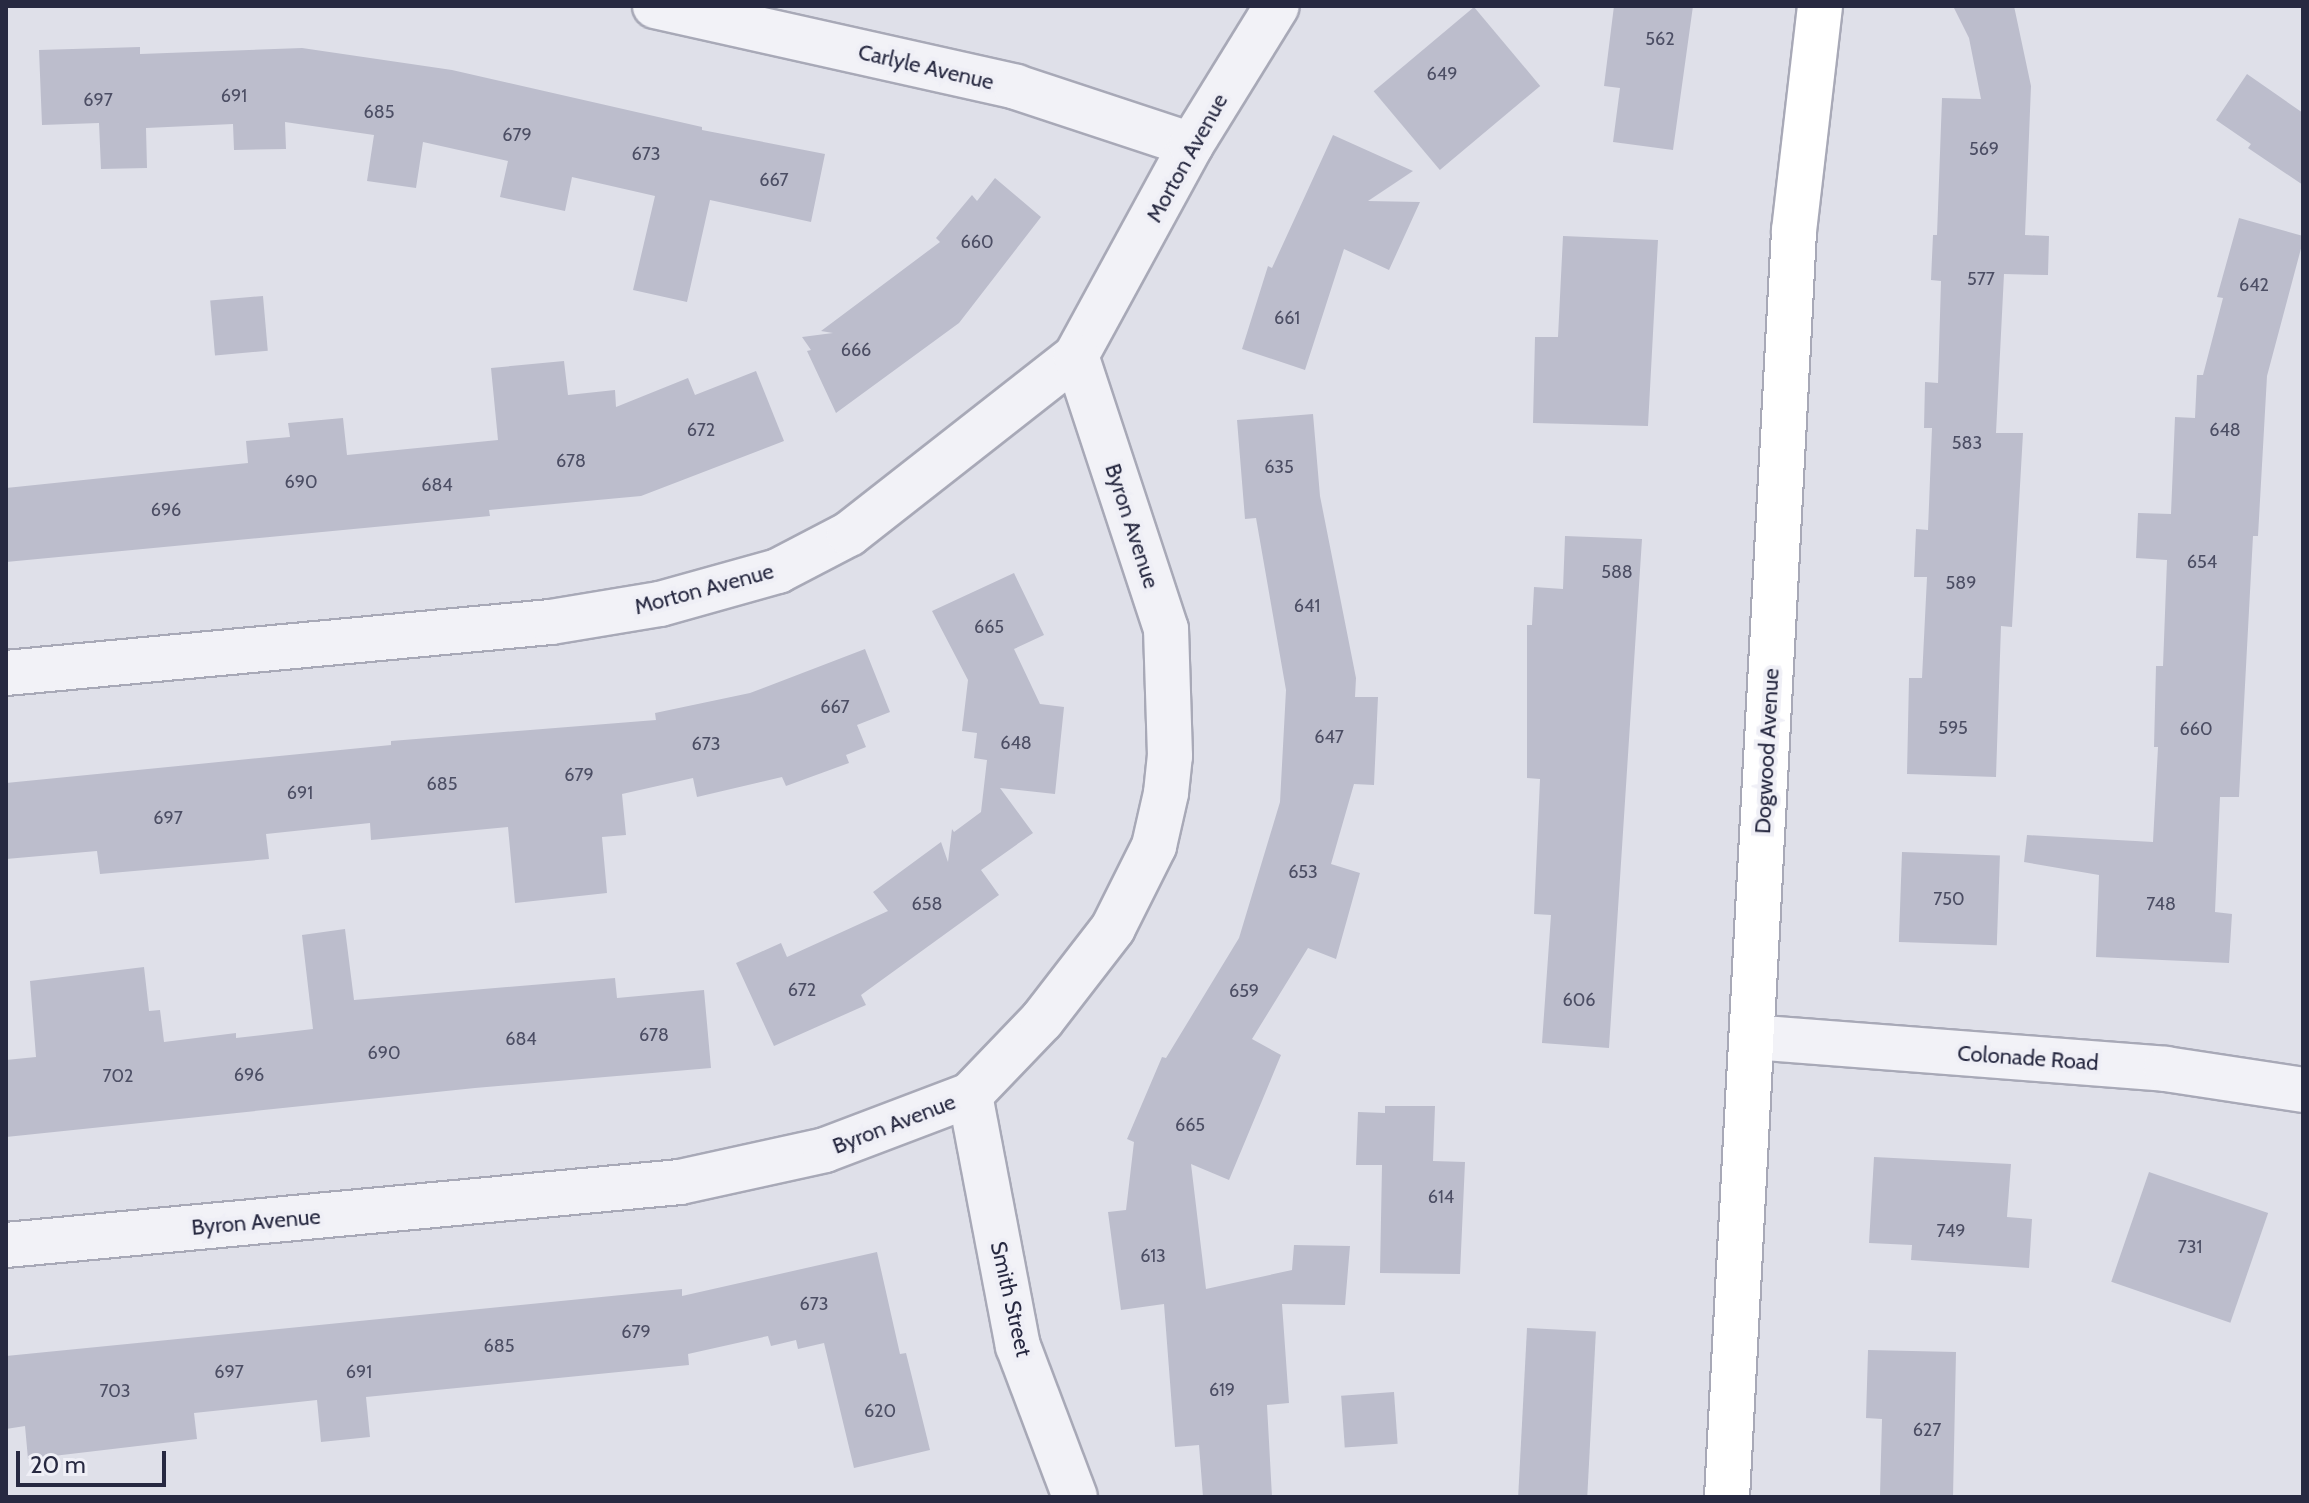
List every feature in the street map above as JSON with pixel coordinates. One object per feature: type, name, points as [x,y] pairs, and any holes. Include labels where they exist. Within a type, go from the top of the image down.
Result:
[{"type":"street","name":"Carlyle Avenue","points":[[655,6],[1016,87],[1191,145]]},
{"type":"street","name":"Morton Avenue","points":[[6,673],[551,622],[660,604],[778,571],[849,534],[1076,356],[1191,145],[1277,6]]},
{"type":"street","name":"Dogwood Avenue","points":[[1727,1497],[1794,231],[1820,6]]},
{"type":"street","name":"Byron Avenue","points":[[6,1245],[680,1182],[825,1150],[970,1095],[1042,1020],[1113,928],[1154,846],[1166,793],[1170,756],[1166,629],[1076,356]]},
{"type":"street","name":"Colonade Road","points":[[1752,1037],[2166,1069],[2303,1090]]},
{"type":"street","name":"Smith Street","points":[[970,1095],[1018,1346],[1075,1497]]},
{"type":"building","points":[[1614,6],[1693,6],[1673,150],[1613,142],[1620,88],[1604,86]]},
{"type":"building","points":[[1953,6],[2014,6],[2031,86],[2025,235],[2049,236],[2048,275],[2004,274],[1996,433],[2023,433],[2012,627],[2001,626],[1996,777],[1907,774],[1909,678],[1922,678],[1927,577],[1914,577],[1916,529],[1928,530],[1932,428],[1924,428],[1925,382],[1938,383],[1941,281],[1931,280],[1933,235],[1937,235],[1942,98],[1981,99],[1969,38]]},
{"type":"building","points":[[1474,7],[1540,86],[1440,170],[1374,91]]},
{"type":"building","points":[[140,47],[140,54],[302,48],[452,70],[702,127],[702,130],[825,154],[811,222],[710,200],[687,302],[633,290],[655,196],[572,177],[565,211],[500,197],[508,161],[423,142],[416,188],[367,181],[374,135],[285,122],[286,149],[234,150],[233,124],[146,128],[147,168],[101,169],[99,123],[42,125],[39,50]]},
{"type":"building","points":[[2247,74],[2303,113],[2303,185],[2248,148],[2251,144],[2216,120]]},
{"type":"building","points":[[1333,135],[1413,171],[1368,201],[1420,202],[1389,270],[1344,249],[1305,370],[1242,349],[1268,266],[1272,268]]},
{"type":"building","points":[[995,178],[1041,217],[959,323],[836,413],[807,351],[811,350],[802,337],[833,333],[821,331],[940,242],[936,238],[972,195],[977,201]]},
{"type":"building","points":[[2239,218],[2303,236],[2303,241],[2267,376],[2258,536],[2253,536],[2239,797],[2220,797],[2215,912],[2232,914],[2229,963],[2096,957],[2099,875],[2024,862],[2027,835],[2153,842],[2158,747],[2154,747],[2156,666],[2163,666],[2167,560],[2136,558],[2138,513],[2171,514],[2175,417],[2195,418],[2197,375],[2203,375],[2223,298],[2217,297]]},
{"type":"building","points":[[1563,236],[1658,240],[1648,426],[1533,423],[1535,337],[1558,337]]},
{"type":"building","points":[[263,296],[268,351],[215,355],[210,301]]},
{"type":"building","points":[[564,361],[568,395],[615,390],[616,407],[688,378],[695,395],[756,371],[784,441],[641,496],[489,510],[490,516],[6,562],[6,488],[248,463],[246,441],[290,437],[288,423],[343,418],[347,455],[498,440],[491,368]]},
{"type":"building","points":[[1313,414],[1320,496],[1356,678],[1355,697],[1378,697],[1374,785],[1354,784],[1331,864],[1360,873],[1336,959],[1308,948],[1252,1039],[1281,1055],[1229,1180],[1191,1164],[1206,1289],[1292,1270],[1294,1245],[1350,1246],[1345,1305],[1282,1304],[1289,1403],[1267,1405],[1272,1497],[1203,1497],[1199,1445],[1175,1447],[1164,1304],[1121,1310],[1108,1212],[1126,1210],[1134,1142],[1127,1139],[1162,1057],[1166,1058],[1239,938],[1280,802],[1286,690],[1256,518],[1245,519],[1237,420]]},
{"type":"building","points":[[1565,536],[1642,539],[1609,1048],[1542,1043],[1551,915],[1534,914],[1540,779],[1527,778],[1527,625],[1532,625],[1534,587],[1563,589]]},
{"type":"building","points":[[1014,573],[1044,635],[1014,649],[1040,704],[1064,707],[1055,794],[1000,788],[1033,833],[981,870],[999,895],[861,995],[866,1005],[774,1046],[736,963],[781,943],[787,957],[888,911],[873,892],[941,842],[948,862],[952,829],[954,832],[981,812],[987,760],[974,758],[977,733],[962,731],[968,680],[932,611]]},
{"type":"building","points":[[865,649],[890,712],[857,725],[866,747],[846,755],[849,763],[786,786],[782,777],[697,797],[693,778],[622,794],[626,835],[602,837],[607,893],[515,903],[508,827],[371,840],[370,823],[266,834],[269,859],[100,874],[97,851],[6,859],[6,783],[391,745],[391,741],[656,720],[655,713],[750,693]]},
{"type":"building","points":[[1902,852],[2000,855],[1997,945],[1899,942]]},
{"type":"building","points":[[345,929],[354,1000],[615,978],[617,998],[704,990],[711,1068],[475,1088],[6,1137],[6,1060],[36,1057],[30,981],[144,967],[149,1011],[160,1010],[164,1042],[236,1033],[236,1038],[313,1029],[302,935]]},
{"type":"building","points":[[1385,1106],[1435,1106],[1433,1161],[1465,1162],[1460,1274],[1380,1273],[1382,1165],[1356,1165],[1358,1112],[1385,1113]]},
{"type":"building","points":[[1874,1157],[2011,1164],[2007,1217],[2032,1219],[2029,1268],[1911,1260],[1912,1245],[1869,1243]]},
{"type":"building","points":[[2149,1172],[2268,1213],[2230,1323],[2111,1282]]},
{"type":"building","points":[[877,1252],[900,1354],[906,1353],[930,1450],[854,1468],[824,1343],[798,1349],[796,1340],[771,1346],[768,1336],[688,1354],[689,1365],[366,1397],[370,1437],[321,1442],[317,1400],[194,1413],[197,1439],[28,1459],[25,1426],[6,1429],[6,1356],[682,1289],[682,1296]]},
{"type":"building","points":[[1527,1328],[1596,1332],[1587,1497],[1518,1497]]},
{"type":"building","points":[[1868,1350],[1956,1352],[1953,1497],[1880,1495],[1882,1419],[1866,1418]]},
{"type":"building","points":[[1394,1392],[1398,1444],[1345,1448],[1341,1396]]}]
